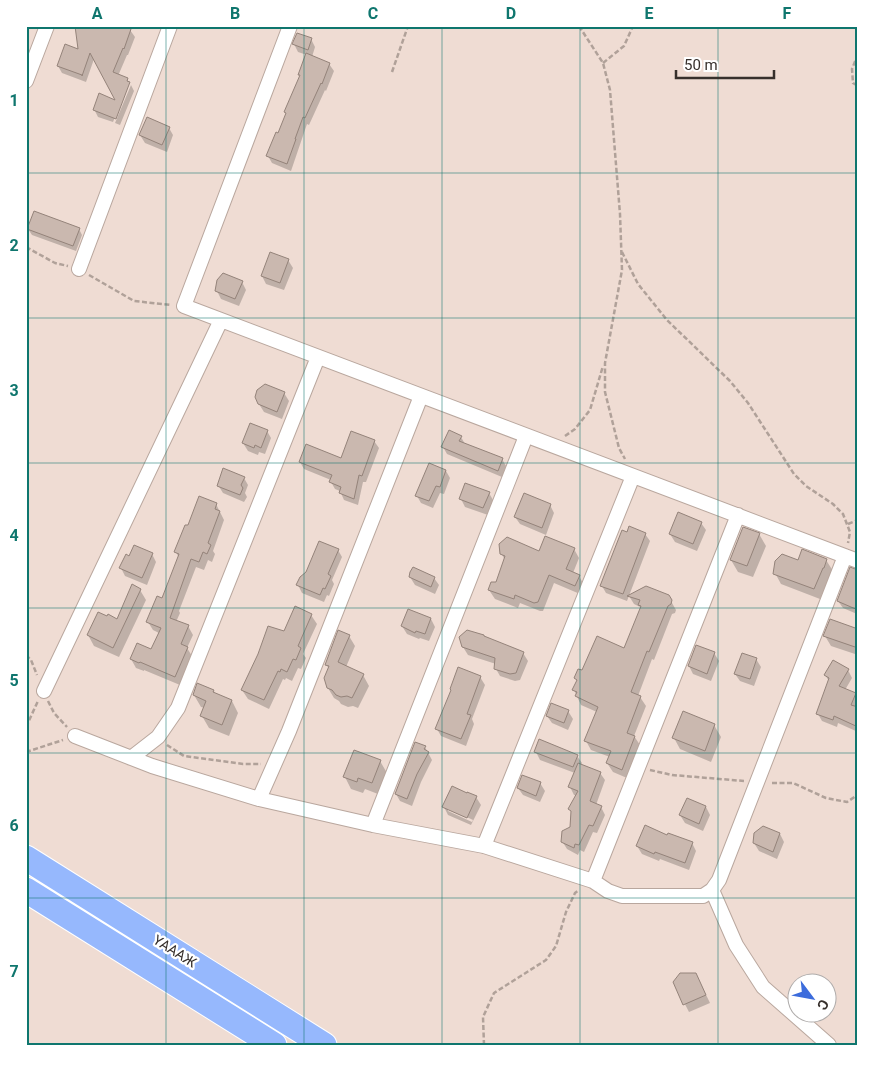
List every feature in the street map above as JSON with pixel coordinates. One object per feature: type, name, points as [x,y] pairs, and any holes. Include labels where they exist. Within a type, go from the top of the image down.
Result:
[{"type":"highway","name":"ҮАААЖ","points":[[26,858],[324,1045]]},
{"type":"highway","name":"ҮАААЖ","points":[[26,890],[274,1045]]},
{"type":"street","points":[[26,82],[47,26]]},
{"type":"street","points":[[79,269],[170,26]]},
{"type":"street","points":[[75,736],[152,766],[259,799],[373,825],[484,846],[593,881],[608,891],[622,896],[703,896],[712,890],[719,880],[851,558],[184,306],[290,26]]},
{"type":"street","points":[[44,691],[221,320]]},
{"type":"street","points":[[131,758],[158,738],[178,708],[318,357]]},
{"type":"street","points":[[259,799],[289,732],[421,396]]},
{"type":"street","points":[[373,825],[526,436]]},
{"type":"street","points":[[484,846],[633,476]]},
{"type":"street","points":[[593,881],[738,515]]},
{"type":"street","points":[[712,890],[736,945],[763,988],[829,1045]]},
{"type":"path","points":[[392,72],[408,26]]},
{"type":"path","points":[[553,445],[575,429],[590,410],[605,363],[622,270],[620,214],[610,90],[603,63],[579,26]]},
{"type":"path","points":[[603,63],[624,46],[633,26]]},
{"type":"path","points":[[858,54],[852,69],[853,83],[858,86]]},
{"type":"path","points":[[26,247],[55,263],[79,269],[134,301],[184,306]]},
{"type":"path","points":[[622,250],[638,284],[667,320],[730,381],[748,403],[794,474],[806,486],[833,504],[843,514],[850,532],[851,558]]},
{"type":"path","points":[[605,363],[605,392],[619,448],[633,476]]},
{"type":"path","points":[[847,524],[858,520]]},
{"type":"path","points":[[26,727],[44,691]]},
{"type":"path","points":[[26,752],[75,736]]},
{"type":"path","points":[[158,738],[184,756],[243,764],[275,764]]},
{"type":"path","points":[[484,1045],[483,1017],[494,993],[546,960],[556,946],[574,893],[593,881]]},
{"type":"building","points":[[75,26],[123,26],[131,29],[113,72],[128,78],[127,81],[130,82],[116,119],[93,110],[99,93],[115,100],[90,53],[82,76],[57,66],[65,44],[78,49]]},
{"type":"building","points":[[297,33],[312,38],[308,50],[292,44]]},
{"type":"building","points":[[306,53],[330,63],[305,118],[303,117],[287,164],[266,156],[286,113],[284,112],[300,75],[298,75]]},
{"type":"building","points":[[147,117],[170,127],[162,145],[139,135]]},
{"type":"building","points":[[34,211],[80,228],[73,246],[27,229]]},
{"type":"building","points":[[270,252],[289,259],[280,283],[261,276]]},
{"type":"building","points":[[223,273],[243,281],[235,299],[215,291],[217,280]]},
{"type":"building","points":[[265,384],[285,392],[277,412],[258,404],[255,397],[257,390]]},
{"type":"building","points":[[250,423],[268,430],[261,448],[255,445],[254,448],[242,443]]},
{"type":"building","points":[[449,430],[462,436],[459,441],[503,458],[498,471],[441,447]]},
{"type":"building","points":[[351,431],[375,440],[362,476],[359,475],[354,499],[339,493],[341,487],[329,482],[332,475],[299,462],[306,444],[341,458]]},
{"type":"building","points":[[429,463],[446,470],[440,487],[436,486],[429,501],[415,496]]},
{"type":"building","points":[[223,468],[245,477],[241,485],[243,488],[240,495],[217,486]]},
{"type":"building","points":[[465,483],[490,492],[483,508],[459,499]]},
{"type":"building","points":[[524,493],[551,504],[542,528],[514,517]]},
{"type":"building","points":[[199,496],[217,503],[215,509],[220,511],[208,543],[211,545],[207,554],[203,552],[199,562],[191,559],[170,618],[189,625],[181,644],[188,647],[175,677],[130,659],[137,643],[151,649],[161,628],[146,622],[157,596],[162,598],[179,554],[174,552],[185,525],[188,525]]},
{"type":"building","points":[[678,512],[702,522],[693,544],[669,534]]},
{"type":"building","points":[[629,526],[646,533],[623,594],[600,586],[622,530],[627,532]]},
{"type":"building","points":[[743,527],[760,533],[747,566],[730,560]]},
{"type":"building","points":[[545,536],[575,548],[566,569],[580,575],[575,586],[549,575],[538,602],[534,603],[515,595],[514,599],[488,590],[491,582],[496,582],[505,556],[500,554],[499,544],[507,537],[539,551]]},
{"type":"building","points":[[319,541],[339,549],[328,574],[331,576],[320,595],[296,585],[300,577],[306,572]]},
{"type":"building","points":[[134,545],[153,553],[142,578],[119,568],[126,554],[129,556]]},
{"type":"building","points":[[802,549],[827,559],[814,589],[773,574],[775,561],[782,554],[798,560]]},
{"type":"building","points":[[413,567],[435,577],[431,587],[409,577]]},
{"type":"building","points":[[850,567],[858,570],[858,610],[837,601]]},
{"type":"building","points":[[132,584],[141,589],[113,648],[87,635],[98,612],[107,616],[108,614],[117,619]]},
{"type":"building","points":[[646,586],[669,595],[672,600],[649,652],[647,651],[631,692],[641,696],[627,733],[635,736],[622,770],[606,763],[611,751],[584,741],[598,707],[575,696],[577,692],[572,690],[577,680],[574,678],[578,669],[582,670],[597,636],[624,648],[641,606],[638,605],[640,600],[627,596]]},
{"type":"building","points":[[295,606],[312,614],[298,646],[301,648],[296,660],[293,659],[287,672],[281,669],[280,672],[278,671],[264,700],[241,690],[258,654],[268,626],[284,631]]},
{"type":"building","points":[[408,609],[431,618],[425,634],[416,631],[415,633],[401,626]]},
{"type":"building","points":[[830,619],[858,629],[858,648],[823,636]]},
{"type":"building","points":[[338,630],[350,635],[338,662],[364,674],[352,698],[336,695],[327,688],[324,678],[329,666],[325,665]]},
{"type":"building","points":[[467,630],[524,652],[516,673],[510,674],[494,669],[495,658],[462,647],[459,637]]},
{"type":"building","points":[[696,645],[715,652],[707,674],[688,666]]},
{"type":"building","points":[[742,653],[757,658],[750,679],[734,674]]},
{"type":"building","points":[[833,660],[849,669],[839,686],[856,693],[851,705],[858,707],[858,727],[834,716],[833,720],[816,714],[829,678],[824,675]]},
{"type":"building","points":[[458,667],[481,676],[467,714],[471,715],[461,739],[435,729]]},
{"type":"building","points":[[197,683],[232,700],[222,725],[200,716],[206,701],[193,695]]},
{"type":"building","points":[[551,703],[569,710],[564,723],[546,716]]},
{"type":"building","points":[[683,711],[715,724],[705,751],[672,738]]},
{"type":"building","points":[[539,739],[578,755],[573,767],[534,752]]},
{"type":"building","points":[[415,742],[426,746],[424,749],[429,752],[417,774],[407,799],[395,794]]},
{"type":"building","points":[[354,750],[381,760],[372,783],[358,778],[357,782],[343,777]]},
{"type":"building","points":[[578,763],[601,772],[590,801],[602,806],[593,826],[589,825],[579,845],[575,844],[574,848],[561,842],[562,831],[570,827],[571,811],[568,809],[578,791],[568,787]]},
{"type":"building","points":[[522,775],[541,782],[536,796],[517,788]]},
{"type":"building","points":[[452,786],[477,796],[467,818],[442,807]]},
{"type":"building","points":[[687,798],[706,806],[699,824],[679,815]]},
{"type":"building","points":[[645,825],[667,835],[668,833],[693,842],[685,863],[655,852],[654,854],[636,846]]},
{"type":"building","points":[[763,826],[780,833],[773,852],[753,843],[754,833]]},
{"type":"building","points":[[680,973],[696,973],[706,995],[683,1005],[673,982]]}]
